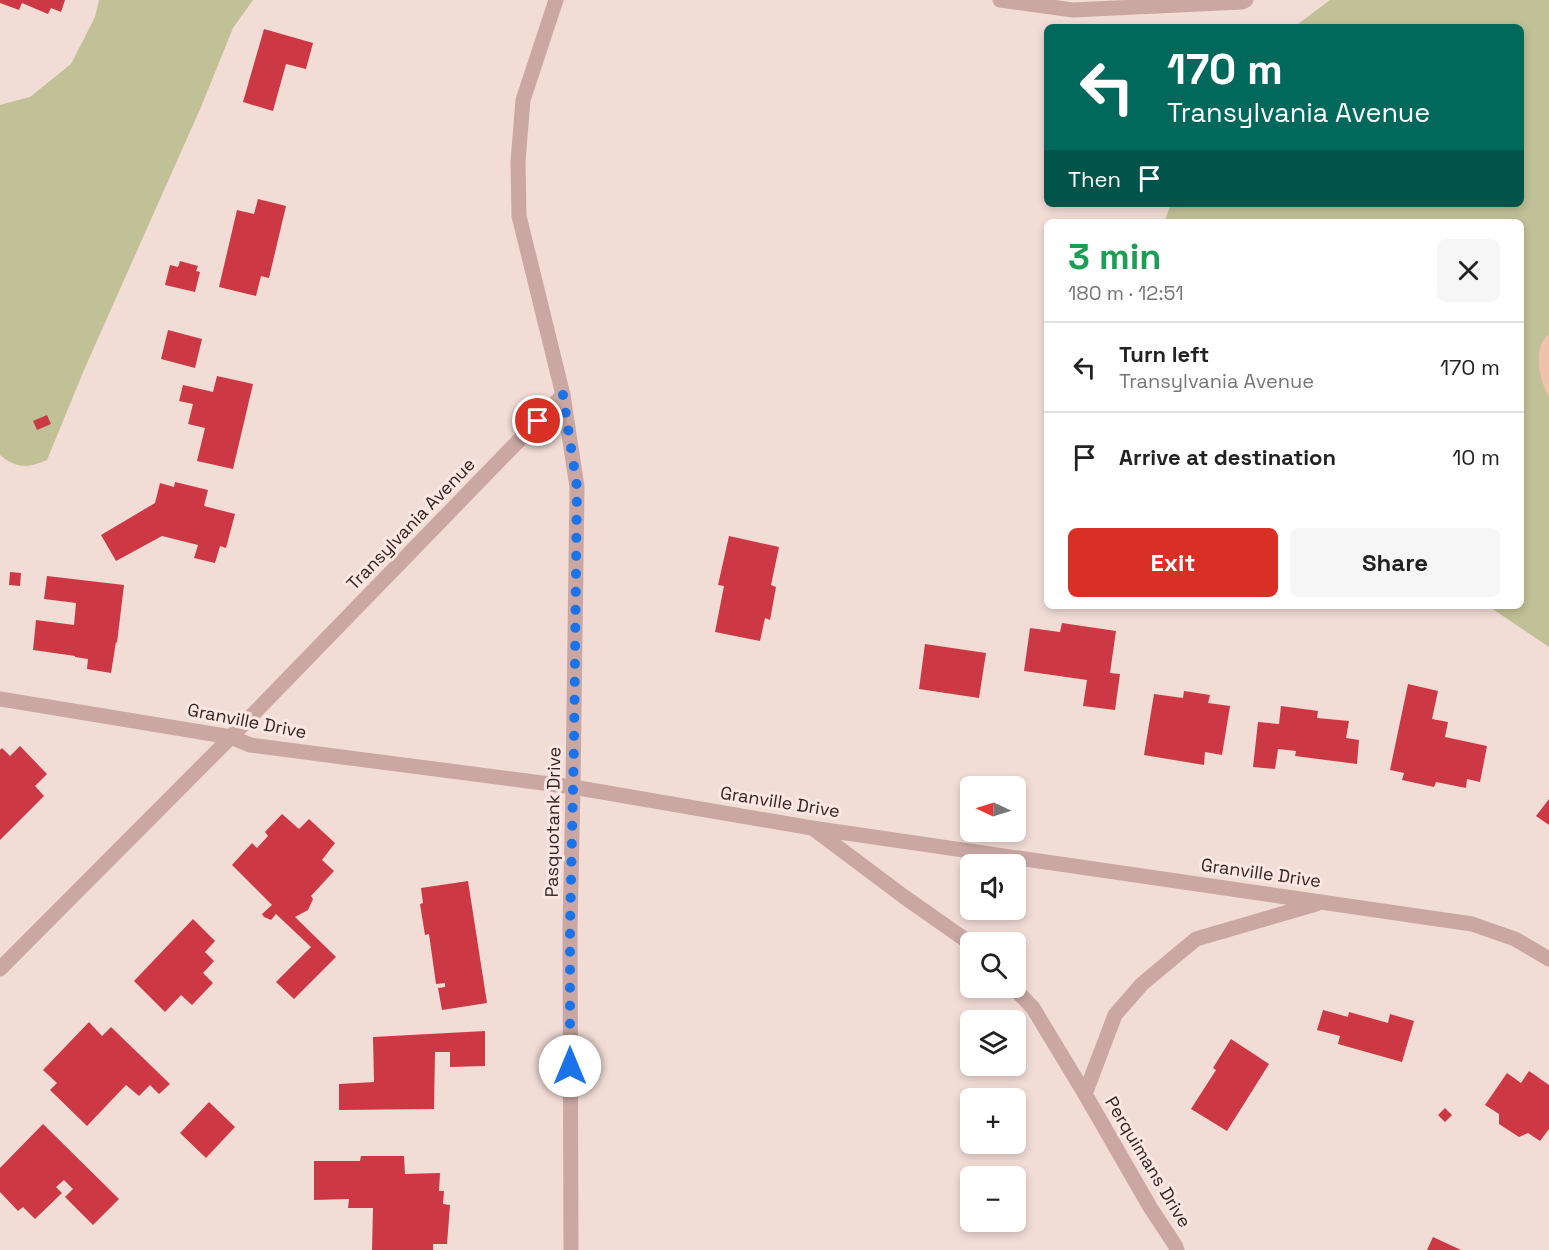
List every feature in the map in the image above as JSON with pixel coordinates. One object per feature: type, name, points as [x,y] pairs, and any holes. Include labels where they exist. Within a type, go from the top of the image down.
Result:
[{"type":"street","points":[[556,0],[523,100],[518,161],[519,216],[563,395]]},
{"type":"street","points":[[1000,0],[1073,10],[1246,0]]},
{"type":"street","name":"Transylvania Avenue","points":[[0,969],[231,737],[563,395]]},
{"type":"street","name":"Pasquotank Drive","points":[[563,395],[577,487],[570,928],[571,1250]]},
{"type":"street","name":"Granville Drive","points":[[0,699],[231,737],[250,745],[573,787],[812,828],[1472,924],[1515,939],[1549,959]]},
{"type":"street","points":[[812,828],[960,936]]},
{"type":"street","name":"Perquimans Drive","points":[[1085,1094],[1115,1015],[1142,984],[1196,939],[1322,902]]},
{"type":"street","name":"Perquimans Drive","points":[[1023,998],[1033,1008],[1177,1250]]},
{"type":"green space","points":[[99,0],[253,0],[233,28],[201,107],[84,370],[47,460],[28,466],[17,465],[0,455],[0,105],[30,97],[71,64],[95,17]]},
{"type":"green space","points":[[1330,0],[1549,0],[1549,647],[1492,609],[1524,609],[1524,219],[1165,219],[1170,207],[1524,207],[1524,24],[1298,24]]},
{"type":"sand","points":[[1549,334],[1549,396],[1542,382],[1539,355],[1540,347]]},
{"type":"building","points":[[0,0],[65,0],[61,12],[51,8],[48,14],[22,3],[19,10],[0,3]]},
{"type":"building","points":[[264,29],[313,43],[306,69],[286,64],[273,111],[243,102]]},
{"type":"building","points":[[258,199],[286,206],[269,278],[261,276],[256,296],[219,287],[237,210],[254,214]]},
{"type":"building","points":[[180,261],[198,266],[196,271],[200,272],[195,292],[165,285],[170,265],[178,267]]},
{"type":"building","points":[[168,330],[202,339],[195,368],[161,359]]},
{"type":"building","points":[[217,376],[253,384],[233,469],[197,461],[205,428],[188,424],[193,404],[179,401],[183,385],[213,392]]},
{"type":"building","points":[[47,415],[51,424],[37,430],[33,421]]},
{"type":"building","points":[[175,482],[208,490],[204,506],[235,514],[226,548],[220,546],[215,563],[194,558],[198,545],[162,536],[116,561],[101,535],[155,503],[160,483],[174,487]]},
{"type":"building","points":[[729,536],[779,547],[771,585],[776,587],[770,620],[765,618],[760,641],[715,632],[724,586],[718,585]]},
{"type":"building","points":[[10,572],[21,573],[20,586],[9,585]]},
{"type":"building","points":[[47,576],[124,585],[111,673],[87,669],[88,659],[33,650],[36,620],[74,625],[76,603],[44,599]]},
{"type":"building","points":[[1062,623],[1116,631],[1110,673],[1120,674],[1115,710],[1083,706],[1087,680],[1024,671],[1030,628],[1060,632]]},
{"type":"building","points":[[925,644],[986,653],[979,698],[919,689]]},
{"type":"building","points":[[1408,684],[1438,691],[1432,719],[1448,722],[1445,737],[1487,746],[1480,782],[1467,779],[1466,788],[1436,782],[1434,787],[1402,780],[1404,773],[1390,770]]},
{"type":"building","points":[[1184,691],[1210,695],[1208,703],[1230,706],[1222,755],[1205,752],[1204,765],[1144,755],[1154,694],[1183,698]]},
{"type":"building","points":[[1281,706],[1318,711],[1317,718],[1349,721],[1346,738],[1359,740],[1357,764],[1295,756],[1296,751],[1278,749],[1275,769],[1253,767],[1258,722],[1279,724]]},
{"type":"building","points":[[20,746],[47,774],[35,786],[44,796],[0,840],[0,750],[2,748],[10,756]]},
{"type":"building","points":[[1549,799],[1549,825],[1536,816]]},
{"type":"building","points":[[282,814],[299,829],[309,819],[335,843],[322,860],[334,871],[311,896],[313,899],[308,910],[295,917],[336,957],[294,999],[276,982],[311,947],[276,914],[271,920],[264,917],[262,914],[272,905],[232,865],[252,843],[257,848],[268,836],[265,832]]},
{"type":"building","points":[[468,881],[487,1003],[442,1010],[438,988],[445,987],[445,983],[436,984],[429,934],[425,935],[420,904],[423,903],[421,888]]},
{"type":"building","points":[[193,919],[215,941],[205,952],[214,961],[203,973],[213,983],[192,1005],[181,995],[165,1012],[134,981]]},
{"type":"building","points":[[1323,1010],[1348,1017],[1349,1012],[1388,1023],[1390,1014],[1414,1021],[1402,1062],[1338,1044],[1340,1036],[1317,1030]]},
{"type":"building","points":[[89,1022],[102,1036],[111,1027],[170,1084],[159,1094],[150,1085],[139,1096],[126,1085],[87,1126],[50,1090],[57,1083],[43,1070]]},
{"type":"building","points":[[485,1031],[485,1066],[450,1067],[450,1052],[435,1052],[434,1109],[339,1110],[339,1084],[374,1082],[373,1037]]},
{"type":"building","points":[[1231,1039],[1269,1064],[1227,1131],[1191,1109],[1216,1070],[1213,1068]]},
{"type":"building","points":[[1529,1071],[1549,1085],[1549,1129],[1540,1141],[1528,1133],[1519,1137],[1499,1124],[1499,1114],[1485,1105],[1507,1073],[1521,1083]]},
{"type":"building","points":[[209,1102],[235,1127],[206,1158],[180,1133]]},
{"type":"building","points":[[1445,1108],[1452,1115],[1445,1122],[1438,1115]]},
{"type":"building","points":[[43,1124],[119,1199],[93,1225],[65,1197],[73,1189],[64,1180],[56,1187],[62,1193],[35,1219],[23,1207],[18,1211],[0,1192],[0,1168]]},
{"type":"building","points":[[361,1156],[404,1156],[405,1174],[440,1173],[439,1191],[444,1191],[443,1204],[450,1205],[447,1244],[433,1244],[433,1250],[372,1250],[373,1208],[348,1208],[349,1199],[314,1200],[314,1161],[360,1161]]},
{"type":"building","points":[[1433,1237],[1461,1250],[1427,1250]]},
{"type":"route","points":[[538,421],[563,395],[577,487],[570,1066]]}]
